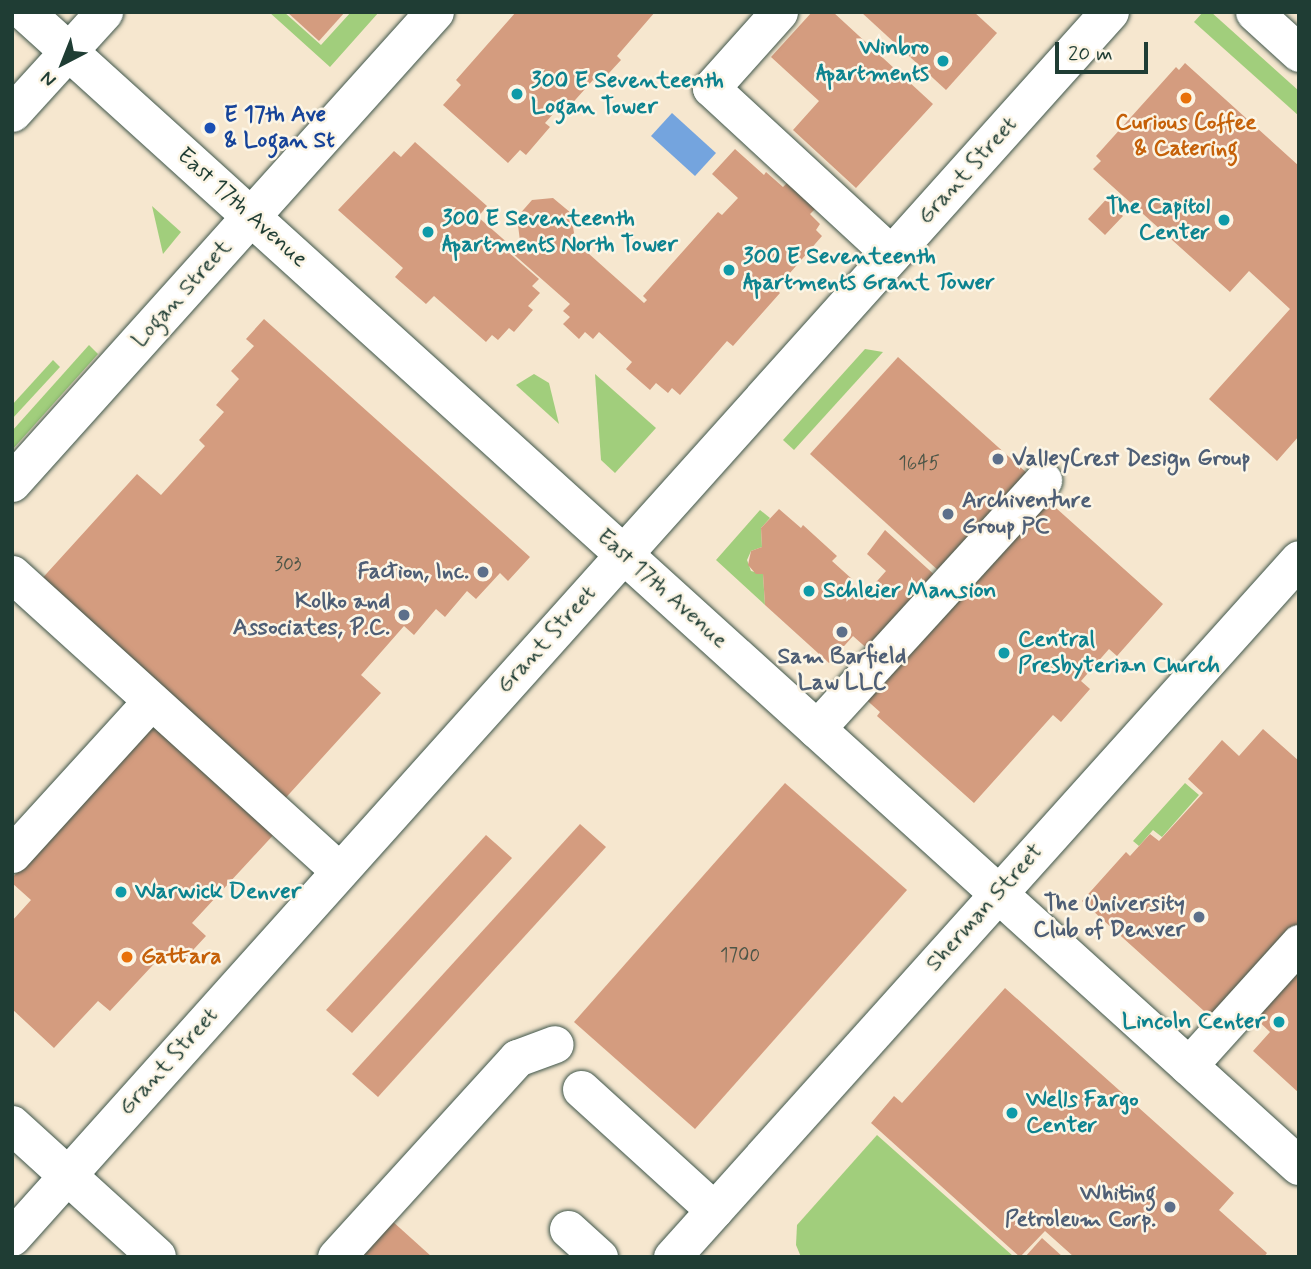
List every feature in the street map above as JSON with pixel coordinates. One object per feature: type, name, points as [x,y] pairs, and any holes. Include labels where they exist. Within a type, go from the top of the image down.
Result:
[{"type":"main road","name":"East 17th Avenue","points":[[25,12],[1299,1166]]},
{"type":"main road","name":"Logan Street","points":[[12,483],[435,12]]},
{"type":"main road","name":"Grant Street","points":[[624,554],[1110,12]]},
{"type":"main road","points":[[12,1125],[157,1257]]},
{"type":"street","points":[[12,113],[104,12]]},
{"type":"street","points":[[779,12],[711,88],[892,255]]},
{"type":"street","points":[[1254,12],[1297,49]]},
{"type":"street","points":[[816,729],[1043,480]]},
{"type":"street","name":"Grant Street","points":[[12,1237],[624,554]]},
{"type":"street","name":"Sherman Street","points":[[672,1257],[1299,559]]},
{"type":"street","points":[[12,574],[340,871]]},
{"type":"street","points":[[12,854],[151,701]]},
{"type":"street","points":[[1188,1066],[1299,943]]},
{"type":"street","points":[[336,1257],[517,1058],[555,1044]]},
{"type":"street","points":[[581,1089],[714,1210]]},
{"type":"street","points":[[568,1229],[599,1257]]},
{"type":"green space","points":[[269,12],[284,12],[321,45],[351,12],[379,12],[330,67]]},
{"type":"green space","points":[[1203,12],[1211,12],[1299,91],[1299,116],[1194,22]]},
{"type":"green space","points":[[152,206],[181,232],[163,254]]},
{"type":"green space","points":[[89,345],[98,354],[12,450],[12,431]]},
{"type":"green space","points":[[865,349],[883,352],[794,450],[783,440]]},
{"type":"green space","points":[[53,360],[60,367],[12,419],[12,405]]},
{"type":"green space","points":[[534,374],[549,383],[559,424],[516,385]]},
{"type":"green space","points":[[595,374],[656,428],[615,473],[601,460]]},
{"type":"green space","points":[[760,510],[770,518],[761,528],[762,547],[751,551],[747,560],[751,571],[763,574],[765,605],[716,560]]},
{"type":"green space","points":[[1185,783],[1199,795],[1162,837],[1153,830],[1139,846],[1133,841]]},
{"type":"green space","points":[[877,1135],[1013,1256],[801,1257],[796,1245],[797,1225]]},
{"type":"water","points":[[672,113],[716,153],[695,176],[651,136]]},
{"type":"building","points":[[287,12],[345,12],[319,41]]},
{"type":"building","name":"300 E Seventeenth Logan Tower","points":[[516,12],[655,12],[617,56],[621,60],[598,85],[593,80],[568,108],[563,103],[545,123],[550,127],[526,155],[520,150],[508,163],[443,105],[461,85],[456,80]]},
{"type":"building","points":[[812,12],[833,12],[933,104],[856,188],[793,130],[819,101],[771,57]]},
{"type":"building","name":"Winbro Apartments","points":[[861,12],[974,12],[997,33],[946,90]]},
{"type":"building","name":"The Capitol Center","points":[[1185,63],[1299,166],[1299,436],[1277,461],[1209,399],[1290,309],[1249,271],[1230,292],[1093,169],[1101,161],[1096,156],[1176,67],[1179,70]]},
{"type":"building","name":"300 E Seventeenth Apartments North Tower","points":[[415,142],[487,206],[478,217],[511,246],[507,251],[539,279],[532,286],[540,293],[528,306],[533,310],[514,332],[509,328],[498,340],[492,335],[486,342],[434,296],[426,304],[395,277],[403,268],[338,210],[394,151],[401,157]]},
{"type":"building","name":"300 E Seventeenth Apartments Grant Tower","points":[[735,149],[764,175],[766,172],[783,187],[787,183],[816,208],[810,214],[820,224],[816,230],[822,236],[776,289],[780,293],[733,346],[727,341],[680,395],[672,388],[668,393],[656,383],[650,390],[626,369],[632,362],[599,332],[593,339],[585,332],[579,339],[563,324],[570,317],[563,311],[570,304],[511,252],[520,241],[517,217],[532,200],[553,198],[571,213],[574,233],[570,237],[644,303],[647,300],[643,296],[718,212],[722,215],[738,198],[712,174]]},
{"type":"building","points":[[1113,192],[1123,201],[1115,209],[1123,216],[1105,235],[1088,219]]},
{"type":"building","points":[[264,319],[530,557],[508,581],[500,573],[476,599],[467,591],[445,617],[436,609],[414,635],[404,626],[361,675],[381,693],[281,803],[38,583],[137,474],[161,495],[205,446],[199,440],[224,412],[216,405],[239,379],[231,371],[254,346],[246,339]]},
{"type":"building","points":[[898,357],[1028,474],[940,572],[810,454]]},
{"type":"building","name":"Central Presbyterian Church","points":[[1046,499],[1163,604],[1117,656],[1109,649],[1081,681],[1090,689],[1061,722],[1053,715],[974,803],[877,716],[880,712],[862,696]]},
{"type":"building","name":"Schleier Mansion","points":[[779,509],[801,528],[803,525],[837,556],[832,561],[852,579],[847,585],[862,598],[886,571],[867,554],[885,530],[938,578],[871,652],[853,636],[829,663],[765,605],[763,574],[756,574],[748,565],[751,551],[762,547],[761,528]]},
{"type":"building","name":"Warwick Denver","points":[[155,724],[277,831],[192,923],[206,936],[181,963],[166,951],[110,1011],[98,1001],[54,1048],[12,1009],[12,921],[31,900],[12,883],[12,878]]},
{"type":"building","points":[[1263,729],[1299,761],[1299,926],[1214,1020],[1082,901],[1126,852],[1130,856],[1150,834],[1159,841],[1203,793],[1188,779],[1222,740],[1239,756]]},
{"type":"building","points":[[785,783],[907,890],[695,1129],[574,1022]]},
{"type":"building","points":[[580,824],[606,847],[378,1097],[352,1074]]},
{"type":"building","points":[[486,835],[512,858],[352,1033],[326,1010]]},
{"type":"building","name":"Lincoln Center","points":[[1299,959],[1299,1093],[1253,1051],[1270,1032],[1250,1013]]},
{"type":"building","name":"Wells Fargo Center","points":[[1005,988],[1234,1193],[1219,1210],[1267,1253],[1264,1257],[1074,1257],[1045,1231],[1020,1257],[871,1123],[894,1096],[902,1103]]},
{"type":"building","points":[[391,1220],[432,1257],[359,1257]]},
{"type":"building","points":[[1042,1238],[1063,1257],[1025,1257]]},
{"type":"place","name":"Winbro Apartments","points":[[943,61]]},
{"type":"place","name":"300 E Seventeenth Logan Tower","points":[[517,94]]},
{"type":"place","name":"Curious Coffee & Catering","points":[[1186,98]]},
{"type":"place","name":"E 17th Ave & Logan St","points":[[210,128]]},
{"type":"place","name":"The Capitol Center","points":[[1224,220]]},
{"type":"place","name":"300 E Seventeenth Apartments North Tower","points":[[428,232]]},
{"type":"place","name":"300 E Seventeenth Apartments Grant Tower","points":[[729,270]]},
{"type":"place","name":"ValleyCrest Design Group","points":[[998,459]]},
{"type":"place","name":"Archiventure Group PC","points":[[948,514]]},
{"type":"place","name":"Faction, Inc.","points":[[483,572]]},
{"type":"place","name":"Schleier Mansion","points":[[809,591]]},
{"type":"place","name":"Kolko and Associates, P.C.","points":[[404,615]]},
{"type":"place","name":"Sam Barfield Law LLC","points":[[842,632]]},
{"type":"place","name":"Central Presbyterian Church","points":[[1004,653]]},
{"type":"place","name":"Warwick Denver","points":[[121,892]]},
{"type":"place","name":"The University Club of Denver","points":[[1199,917]]},
{"type":"place","name":"Gattara","points":[[127,957]]},
{"type":"place","name":"Lincoln Center","points":[[1279,1022]]},
{"type":"place","name":"Wells Fargo Center","points":[[1012,1113]]},
{"type":"place","name":"Whiting Petroleum Corp.","points":[[1170,1207]]}]
